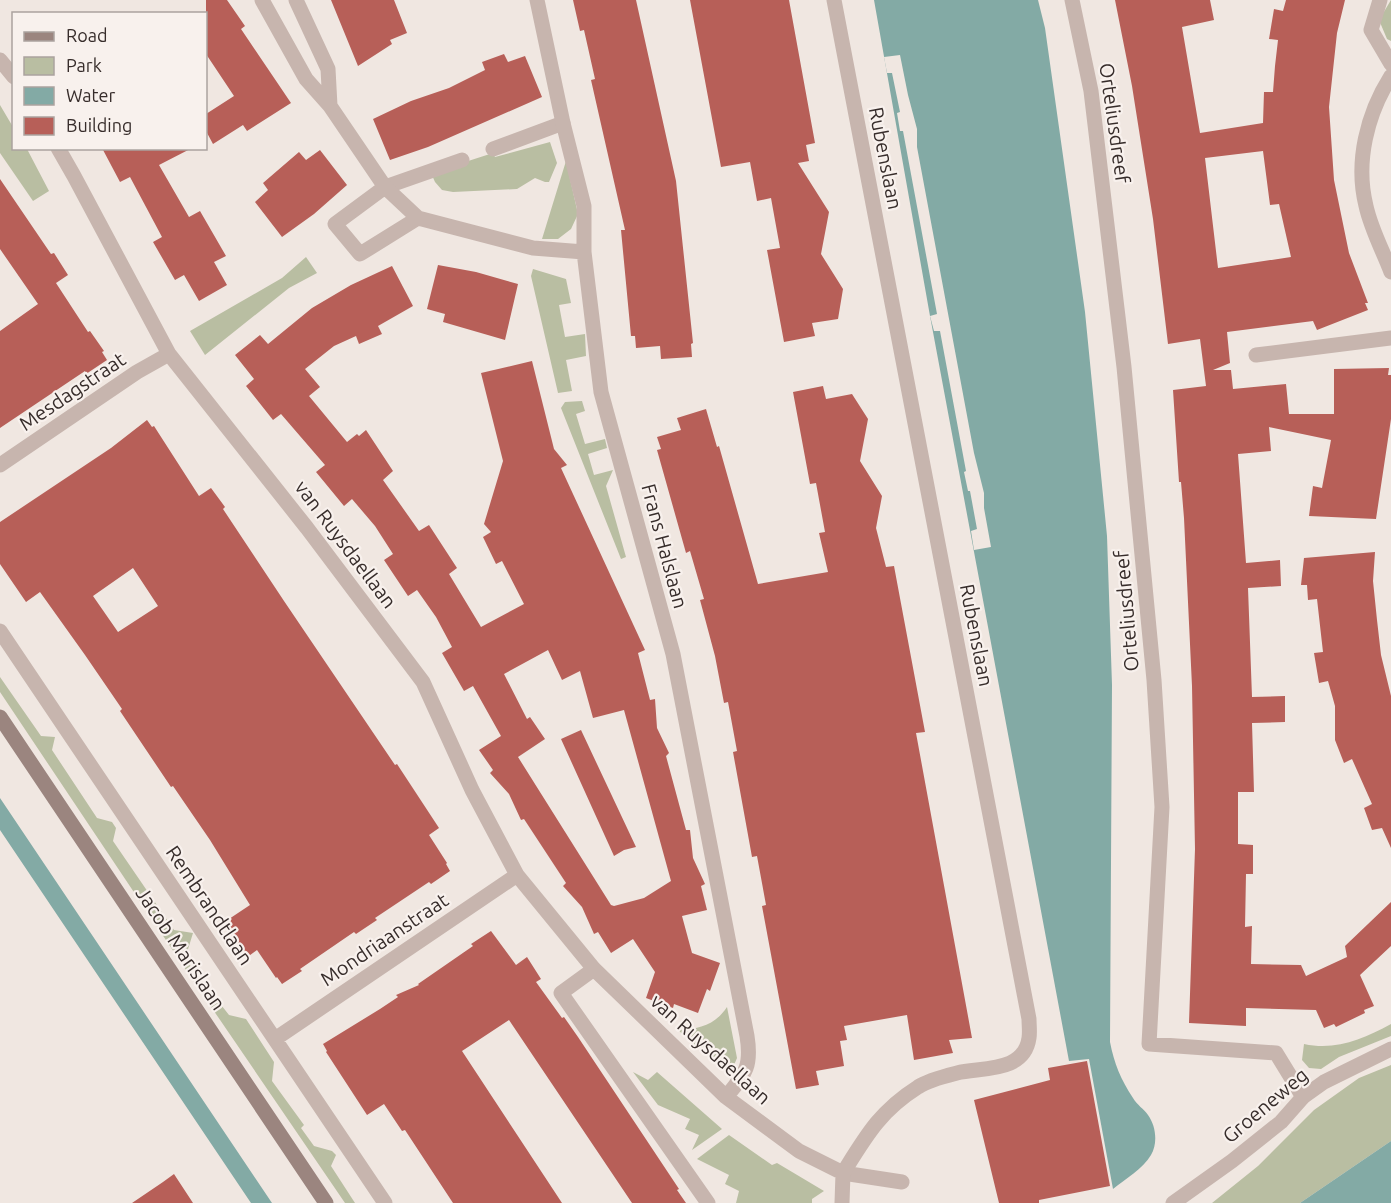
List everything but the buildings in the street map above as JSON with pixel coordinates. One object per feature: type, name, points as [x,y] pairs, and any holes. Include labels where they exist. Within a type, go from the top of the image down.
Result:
[{"type":"main road","name":"Jacob Marislaan","points":[[0,717],[326,1203]]},
{"type":"street","points":[[262,0],[306,79],[330,106],[385,187],[418,218],[533,248],[584,252]]},
{"type":"street","points":[[297,0],[328,69],[330,106]]},
{"type":"street","name":"Frans Halslaan","points":[[537,0],[563,123],[584,206],[584,252],[601,392],[673,654],[747,1036],[750,1054],[744,1075],[726,1097]]},
{"type":"street","name":"Rubenslaan","points":[[834,0],[1029,1019],[1029,1039],[1024,1052],[1013,1062],[993,1069],[957,1073],[920,1086],[889,1108],[869,1130],[843,1173]]},
{"type":"street","name":"Orteliusdreef","points":[[1072,0],[1091,91],[1124,367],[1154,680],[1162,807],[1149,1044],[1276,1053],[1303,1097]]},
{"type":"street","points":[[1380,0],[1371,30],[1391,64]]},
{"type":"street","points":[[0,60],[12,75]]},
{"type":"street","points":[[1391,76],[1370,119],[1361,166],[1366,207],[1391,272]]},
{"type":"street","points":[[493,149],[563,123]]},
{"type":"street","name":"van Ruysdaellaan","points":[[59,150],[169,354],[307,528],[423,682],[472,790],[517,875],[594,969],[726,1097],[799,1151],[843,1173],[902,1182]]},
{"type":"street","points":[[418,218],[360,254],[335,224],[385,187],[462,160]]},
{"type":"street","points":[[1256,355],[1391,338]]},
{"type":"street","name":"Mesdagstraat","points":[[0,465],[137,372],[169,354]]},
{"type":"street","name":"Rembrandtlaan","points":[[0,631],[385,1203]]},
{"type":"street","name":"Mondriaanstraat","points":[[275,1039],[517,875]]},
{"type":"street","points":[[594,969],[561,993],[708,1203]]},
{"type":"street","name":"Groeneweg","points":[[1173,1203],[1232,1161],[1281,1122],[1303,1097],[1324,1082],[1391,1049]]},
{"type":"street","points":[[842,1203],[843,1173]]},
{"type":"green space","points":[[1391,0],[1391,41],[1387,39],[1379,20]]},
{"type":"green space","points":[[0,105],[12,125],[12,150],[28,150],[49,191],[33,201],[0,153]]},
{"type":"green space","points":[[550,142],[557,163],[549,182],[535,178],[517,189],[453,192],[442,190],[431,173],[493,153],[495,157]]},
{"type":"green space","points":[[566,161],[578,214],[571,229],[558,239],[542,239]]},
{"type":"green space","points":[[306,257],[317,273],[289,288],[205,355],[190,331],[282,278]]},
{"type":"green space","points":[[533,269],[566,279],[571,303],[559,305],[565,337],[585,334],[586,356],[566,360],[572,391],[558,393],[531,276]]},
{"type":"green space","points":[[582,401],[585,411],[576,414],[585,444],[605,439],[607,448],[588,454],[594,475],[613,470],[606,486],[626,557],[621,559],[561,408],[565,402]]},
{"type":"green space","points":[[0,677],[41,736],[55,737],[52,750],[97,818],[112,822],[116,828],[113,841],[174,930],[193,933],[185,959],[229,1015],[246,1019],[274,1062],[272,1081],[304,1125],[301,1128],[314,1146],[332,1151],[336,1155],[331,1166],[355,1203],[345,1203],[188,973],[0,692]]},
{"type":"green space","points":[[727,1007],[737,1058],[734,1065],[726,1070],[678,1030],[706,1025],[717,1018]]},
{"type":"green space","points":[[1391,1024],[1391,1036],[1339,1057],[1321,1069],[1309,1068],[1302,1060],[1304,1044],[1338,1045]]},
{"type":"green space","points":[[1391,1065],[1391,1141],[1300,1203],[1212,1203],[1258,1166],[1314,1110],[1359,1078]]},
{"type":"green space","points":[[633,1072],[648,1080],[657,1072],[722,1129],[692,1150],[699,1135],[685,1129],[690,1119],[658,1105]]},
{"type":"green space","points":[[729,1135],[772,1165],[777,1163],[824,1191],[812,1199],[812,1203],[736,1203],[739,1191],[725,1184],[729,1175],[697,1159]]},
{"type":"water","points":[[874,0],[1038,0],[1045,28],[1085,312],[1107,536],[1112,685],[1110,1042],[1122,1078],[1135,1100],[1151,1119],[1155,1135],[1155,1145],[1148,1160],[1113,1189],[1089,1059],[1069,1061],[930,316]]},
{"type":"water","points":[[0,798],[272,1203],[251,1203],[0,830]]},
{"type":"water","points":[[1391,1141],[1391,1203],[1300,1203]]},
{"type":"pier","points":[[900,55],[917,129],[917,147],[974,453],[984,493],[984,508],[991,547],[974,550],[971,531],[977,529],[964,472],[966,471],[940,331],[934,331],[930,316],[937,314],[903,131],[900,131],[897,113],[900,112],[892,73],[887,73],[884,57]]}]
